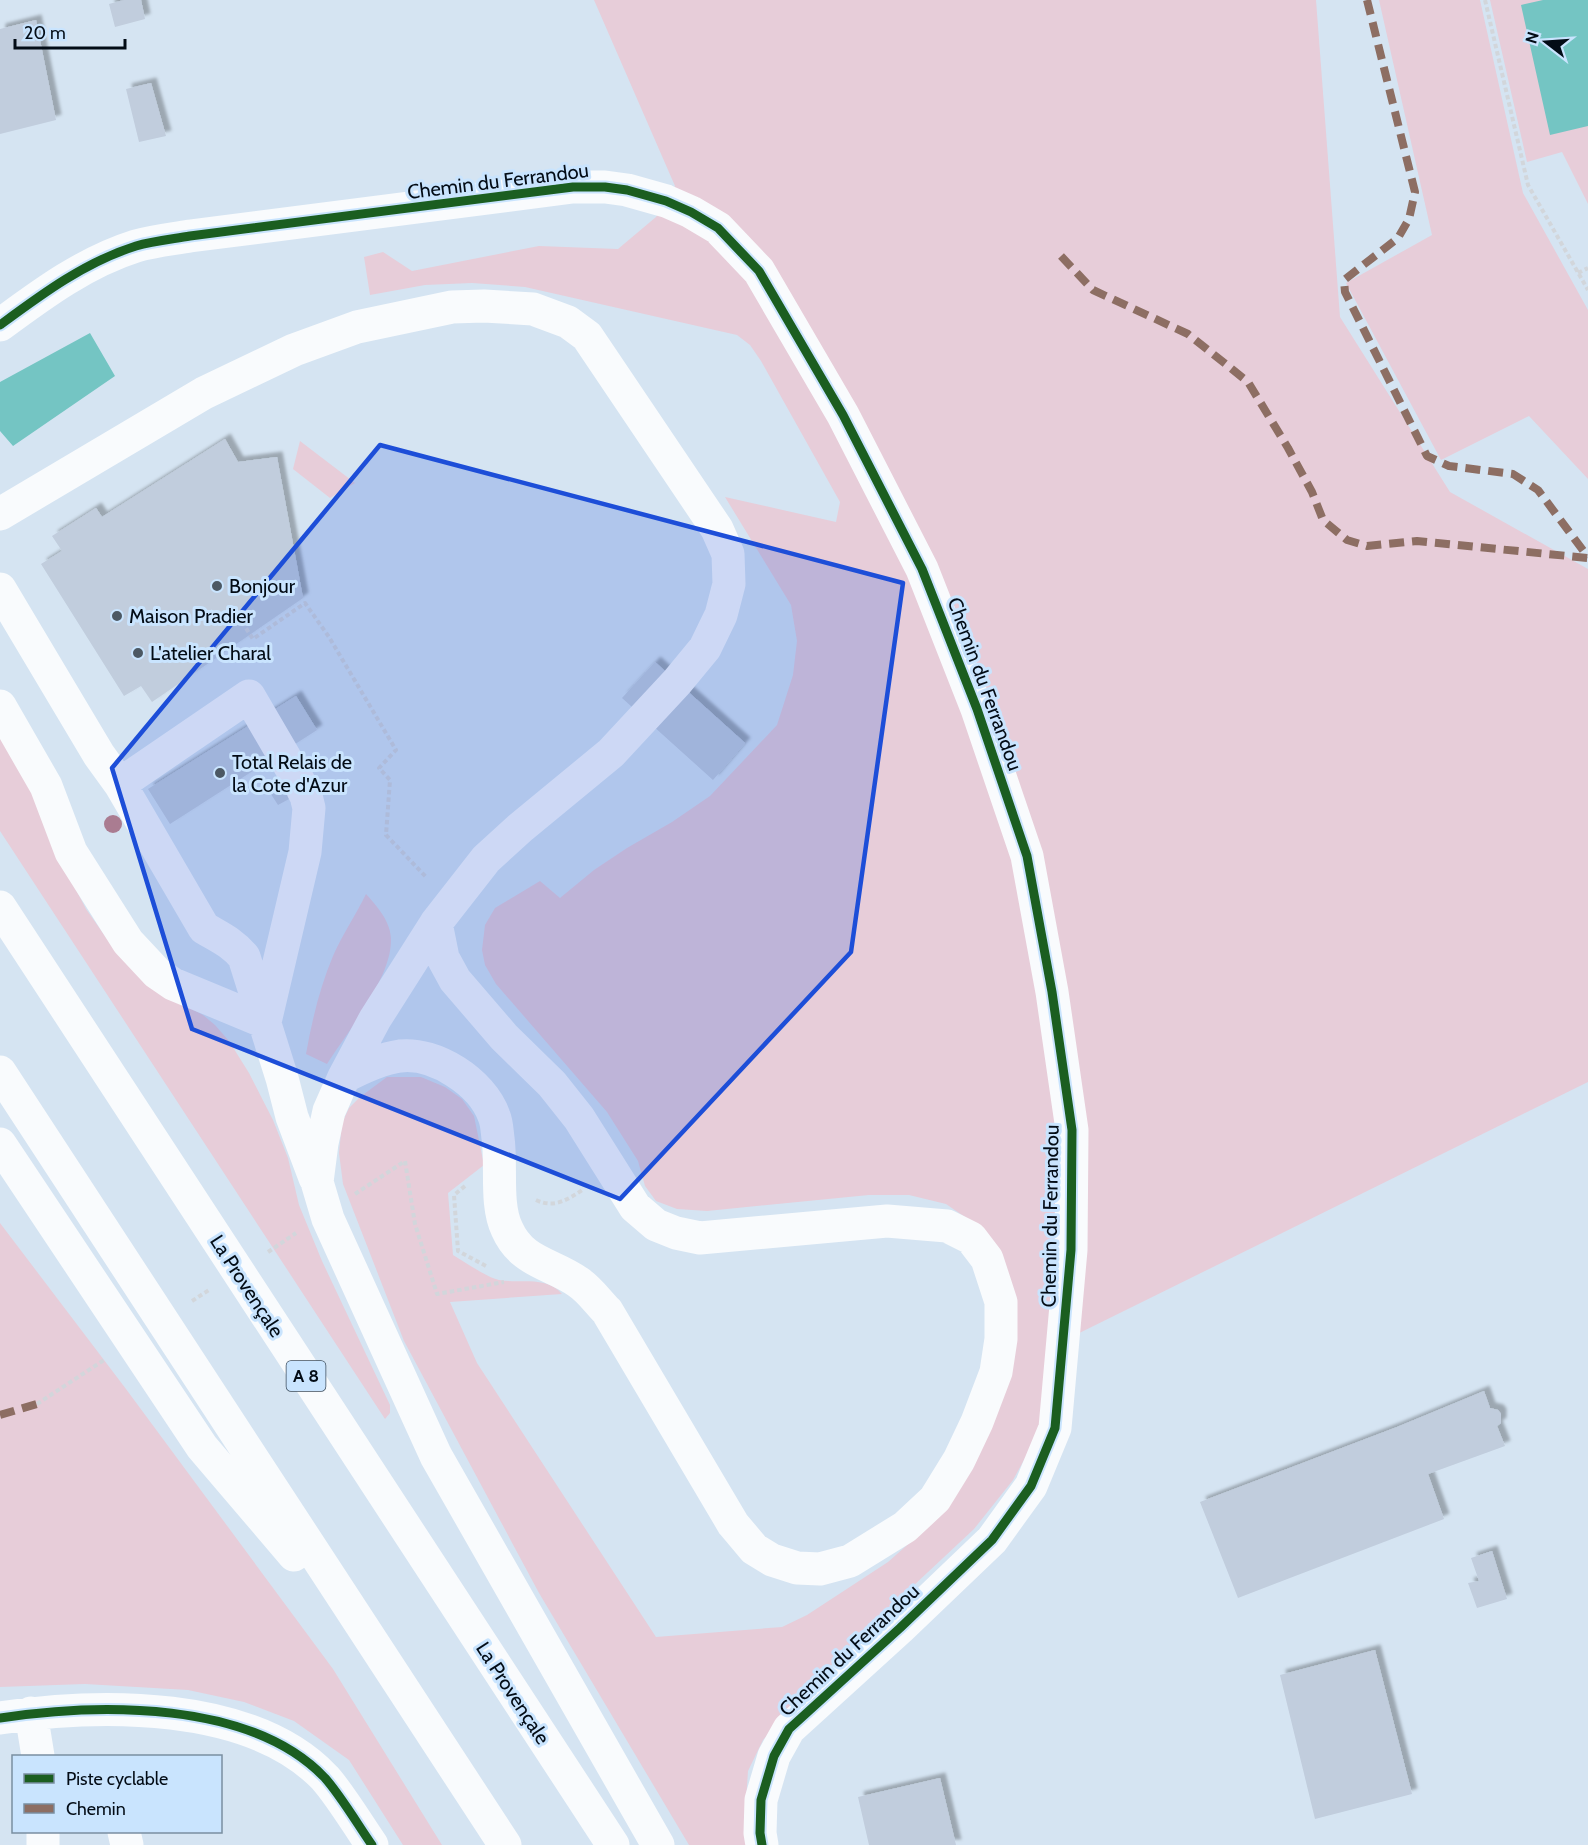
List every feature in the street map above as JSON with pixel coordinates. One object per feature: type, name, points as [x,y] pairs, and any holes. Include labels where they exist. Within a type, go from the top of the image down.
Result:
[{"type":"main road","name":"Chemin du Ferrandou","points":[[0,325],[56,284],[95,263],[136,246],[190,236],[573,188],[605,187],[627,190],[666,201],[718,228],[759,271],[843,415],[922,569],[977,710],[1028,856],[1052,992],[1072,1130],[1071,1250],[1055,1428],[1030,1486],[992,1540],[789,1729],[774,1756],[760,1800],[762,1845]]},
{"type":"main road","points":[[0,514],[204,393],[294,351],[357,327],[452,307],[484,306],[533,309],[568,322],[587,336],[717,529],[728,554],[729,584],[721,615],[705,648],[638,725],[610,753],[486,859],[436,923],[375,1018],[344,1077],[329,1111],[317,1182]]},
{"type":"main road","points":[[0,589],[99,756],[120,784],[183,887],[204,928],[226,939],[244,957],[292,1117],[317,1182],[328,1219],[436,1456],[658,1845]]},
{"type":"main road","points":[[120,784],[249,696],[298,780],[309,808],[305,852],[265,1022]]},
{"type":"main road","points":[[0,706],[46,786],[71,852],[128,942],[157,973],[172,984],[265,1022]]},
{"type":"main road","name":"La Provençale","points":[[0,907],[613,1845]]},
{"type":"main road","points":[[344,1077],[380,1061],[401,1056],[424,1058],[445,1065],[467,1079],[482,1096],[494,1115],[499,1140],[501,1206],[506,1228],[516,1245],[529,1258],[579,1282],[607,1311],[733,1524],[754,1549],[772,1560],[797,1568],[820,1569],[850,1561],[905,1527],[935,1498],[959,1460],[977,1422],[996,1372],[1001,1339],[1002,1302],[987,1259],[972,1238],[947,1226],[887,1221],[700,1239],[656,1225],[635,1208],[573,1109],[552,1084],[504,1037],[455,980],[443,958],[436,923]]},
{"type":"main road","points":[[0,1072],[505,1845]]},
{"type":"main road","points":[[0,1144],[202,1447],[384,1661]]},
{"type":"main road","points":[[37,1755],[15,1716],[125,1708],[202,1718],[252,1732],[292,1751],[325,1778],[372,1845]]},
{"type":"path","points":[[1485,0],[1528,185],[1588,290]]},
{"type":"path","points":[[1578,273],[1588,267]]},
{"type":"highlighted area","points":[[380,445],[903,583],[851,952],[620,1199],[192,1029],[112,768]]},
{"type":"shaded area","points":[[594,0],[1316,0],[1340,317],[1450,492],[1588,569],[1588,1082],[1053,1346],[1040,1431],[1013,1480],[974,1529],[850,1645],[763,1740],[748,1771],[745,1816],[750,1845],[689,1845],[539,1593],[404,1341],[343,1184],[339,1153],[342,1123],[349,1108],[387,1077],[421,1077],[445,1087],[462,1099],[474,1116],[484,1165],[448,1193],[453,1255],[482,1273],[499,1280],[541,1282],[556,1288],[562,1294],[450,1302],[477,1363],[656,1637],[782,1627],[807,1615],[888,1562],[914,1539],[1005,1379],[978,1226],[946,1204],[909,1195],[869,1195],[707,1211],[677,1209],[656,1201],[645,1186],[638,1161],[607,1112],[496,984],[485,965],[482,950],[485,925],[495,908],[540,881],[560,898],[594,870],[710,796],[777,725],[793,675],[797,641],[791,605],[725,497],[836,522],[840,502],[761,361],[750,345],[737,335],[525,287],[472,283],[425,285],[370,295],[364,257],[383,252],[412,271],[539,246],[618,249],[656,217],[675,186]]},
{"type":"shaded area","points":[[1379,0],[1480,0],[1523,193],[1588,310],[1588,479],[1529,416],[1441,460],[1346,283],[1432,235]]},
{"type":"shaded area","points":[[1490,0],[1588,0],[1588,204],[1562,152],[1527,162]]},
{"type":"shaded area","points":[[1543,0],[1588,0],[1588,126],[1550,135],[1521,5]]},
{"type":"shaded area","points":[[90,333],[115,376],[13,446],[0,431],[0,382]]},
{"type":"shaded area","points":[[300,441],[355,483],[330,498],[293,469]]},
{"type":"shaded area","points":[[0,730],[19,758],[70,878],[86,909],[110,943],[150,986],[203,1015],[215,1025],[229,1041],[249,1073],[273,1120],[288,1158],[299,1205],[322,1261],[390,1405],[390,1413],[385,1419],[0,831]]},
{"type":"shaded area","points":[[366,894],[382,914],[389,928],[391,943],[388,961],[359,1017],[327,1064],[306,1054],[314,1016],[333,956]]},
{"type":"shaded area","points":[[0,1223],[333,1669],[442,1845],[403,1845],[349,1760],[294,1721],[244,1702],[188,1690],[85,1684],[0,1687]]},
{"type":"building","points":[[124,0],[141,0],[145,19],[115,27],[109,4]]},
{"type":"building","points":[[36,20],[56,120],[0,134],[0,29]]},
{"type":"building","points":[[151,83],[166,136],[139,142],[126,89]]},
{"type":"building","points":[[225,439],[238,462],[277,457],[303,598],[152,702],[141,686],[124,696],[41,564],[62,551],[52,536],[96,508],[102,517]]},
{"type":"building","points":[[655,662],[745,743],[713,780],[622,698]]},
{"type":"building","points":[[296,696],[317,730],[170,824],[148,789]]},
{"type":"building","points":[[278,781],[289,799],[278,805],[267,788]]},
{"type":"building","points":[[1484,1391],[1490,1408],[1498,1410],[1501,1414],[1501,1423],[1497,1426],[1505,1446],[1428,1474],[1444,1519],[1238,1598],[1200,1502],[1397,1427]]},
{"type":"building","points":[[1492,1551],[1507,1599],[1477,1608],[1468,1583],[1479,1581],[1471,1558]]},
{"type":"building","points":[[1375,1650],[1412,1794],[1315,1819],[1280,1675]]},
{"type":"building","points":[[940,1778],[956,1845],[869,1845],[858,1797]]},
{"type":"marked path","points":[[1367,0],[1415,192],[1409,219],[1398,238],[1344,280],[1345,292],[1427,456],[1449,466],[1513,474],[1538,490],[1588,557]]},
{"type":"marked path","points":[[1061,256],[1093,290],[1188,334],[1248,382],[1312,492],[1323,520],[1347,540],[1367,546],[1417,541],[1588,558]]},
{"type":"marked path","points":[[0,1415],[37,1404]]},
{"type":"cycle path","points":[[0,325],[82,270],[117,253],[149,243],[573,187],[627,190],[666,201],[718,228],[759,271],[843,415],[922,569],[977,709],[1027,856],[1052,992],[1072,1130],[1071,1250],[1055,1428],[1031,1486],[992,1540],[789,1729],[774,1756],[761,1800],[762,1845]]},
{"type":"cycle path","points":[[0,1718],[82,1710],[126,1710],[172,1713],[215,1721],[257,1734],[294,1752],[325,1778],[372,1845]]},
{"type":"place","name":"Bonjour","points":[[217,586]]},
{"type":"place","name":"Maison Pradier","points":[[117,616]]},
{"type":"place","name":"L'atelier Charal","points":[[138,653]]},
{"type":"place","name":"Total Relais de la Cote d'Azur","points":[[220,773]]}]
